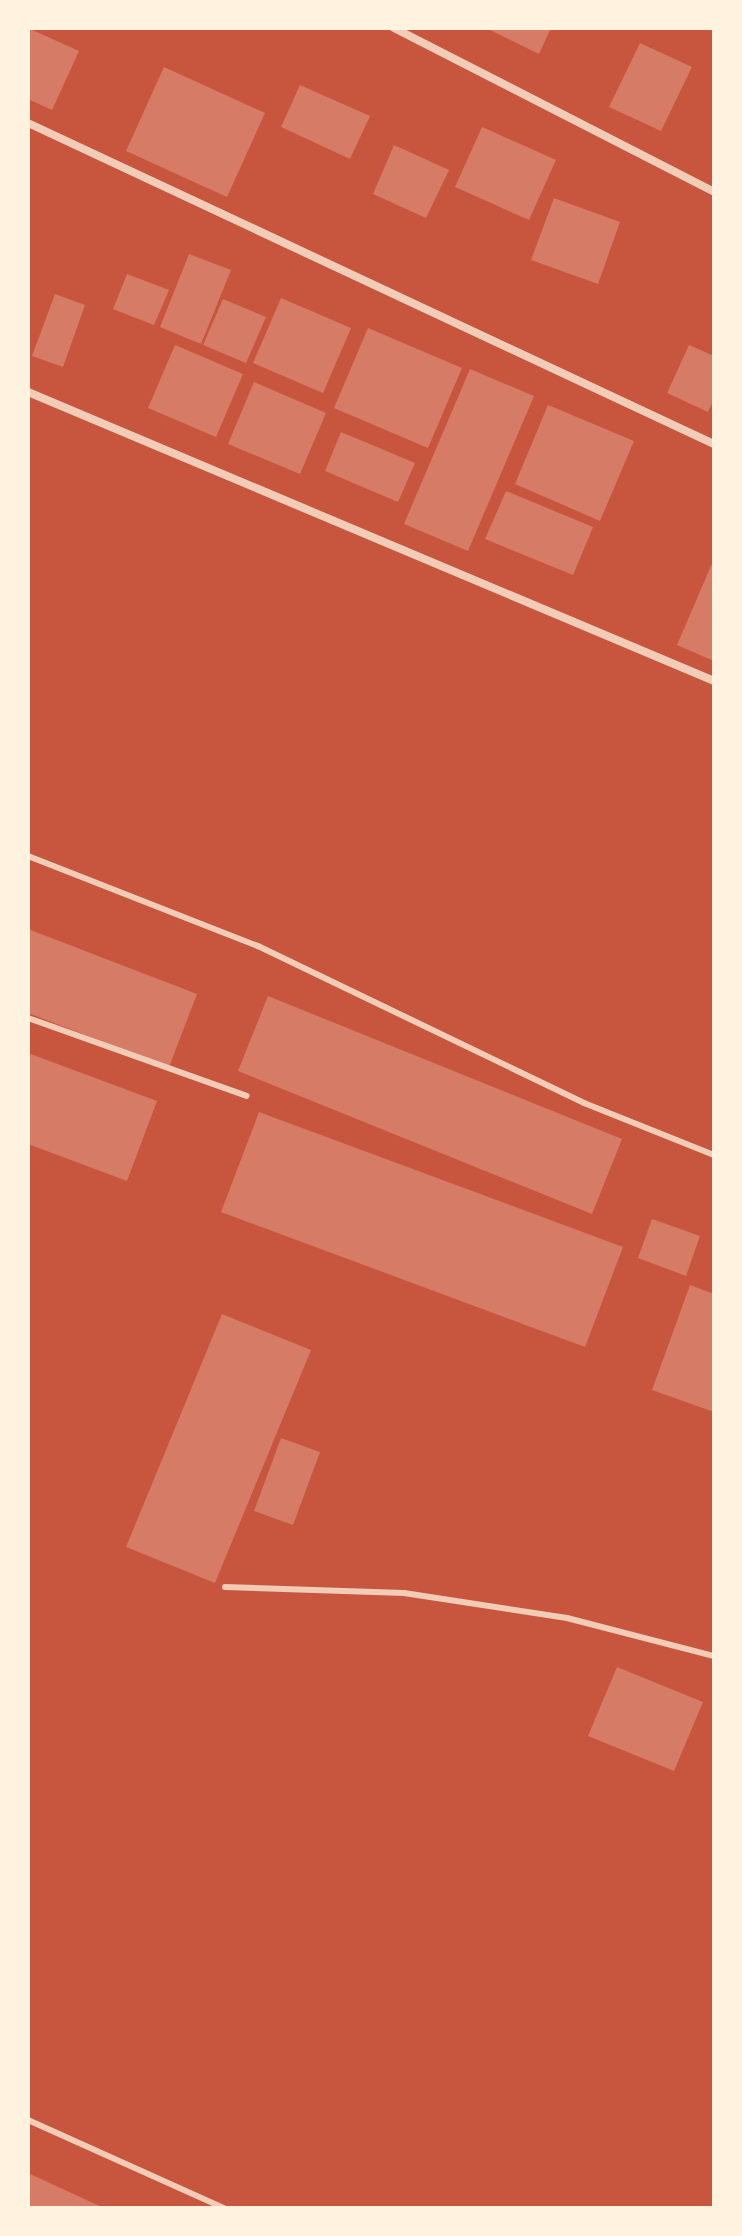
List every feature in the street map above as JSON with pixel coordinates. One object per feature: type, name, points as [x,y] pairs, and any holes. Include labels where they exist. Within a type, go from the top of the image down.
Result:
[{"type":"street","points":[[394,28],[714,192]]},
{"type":"street","points":[[28,123],[714,444]]},
{"type":"street","points":[[28,392],[714,681]]},
{"type":"lane","points":[[28,856],[258,946],[584,1103],[714,1155]]},
{"type":"lane","points":[[28,1018],[247,1096]]},
{"type":"lane","points":[[225,1587],[404,1593],[567,1618],[714,1656]]},
{"type":"lane","points":[[28,2120],[224,2208]]},
{"type":"building","points":[[28,28],[79,51],[52,110],[28,99]]},
{"type":"building","points":[[486,28],[551,28],[539,54]]},
{"type":"building","points":[[640,43],[692,67],[661,131],[609,107]]},
{"type":"building","points":[[164,67],[265,113],[227,197],[126,151]]},
{"type":"building","points":[[300,85],[370,116],[350,159],[281,127]]},
{"type":"building","points":[[482,127],[556,160],[529,220],[455,187]]},
{"type":"building","points":[[394,145],[449,170],[426,218],[373,194]]},
{"type":"building","points":[[554,198],[620,222],[598,284],[531,260]]},
{"type":"building","points":[[189,254],[231,270],[201,344],[160,327]]},
{"type":"building","points":[[127,274],[169,290],[154,325],[113,309]]},
{"type":"building","points":[[55,294],[85,305],[63,367],[32,356]]},
{"type":"building","points":[[281,298],[351,328],[323,393],[253,363]]},
{"type":"building","points":[[223,299],[266,317],[246,363],[203,345]]},
{"type":"building","points":[[368,328],[462,368],[428,448],[334,408]]},
{"type":"building","points":[[175,345],[243,374],[216,437],[148,408]]},
{"type":"building","points":[[689,345],[714,356],[714,399],[708,412],[667,393]]},
{"type":"building","points":[[470,369],[534,396],[468,551],[404,524]]},
{"type":"building","points":[[254,382],[326,413],[300,474],[228,444]]},
{"type":"building","points":[[548,405],[634,441],[600,521],[515,484]]},
{"type":"building","points":[[341,432],[415,463],[398,502],[325,471]]},
{"type":"building","points":[[506,491],[593,527],[573,575],[485,539]]},
{"type":"building","points":[[714,559],[714,661],[677,645]]},
{"type":"building","points":[[28,929],[197,994],[169,1067],[28,1013]]},
{"type":"building","points":[[268,996],[622,1139],[592,1214],[238,1071]]},
{"type":"building","points":[[28,1053],[157,1101],[127,1181],[28,1144]]},
{"type":"building","points":[[259,1112],[623,1247],[585,1347],[221,1212]]},
{"type":"building","points":[[652,1219],[700,1236],[686,1276],[638,1258]]},
{"type":"building","points":[[690,1285],[714,1294],[714,1412],[652,1390]]},
{"type":"building","points":[[222,1314],[311,1350],[215,1583],[126,1547]]},
{"type":"building","points":[[281,1438],[320,1452],[293,1525],[254,1511]]},
{"type":"building","points":[[617,1667],[703,1702],[674,1771],[588,1736]]},
{"type":"building","points":[[28,2173],[104,2208],[28,2208]]}]
